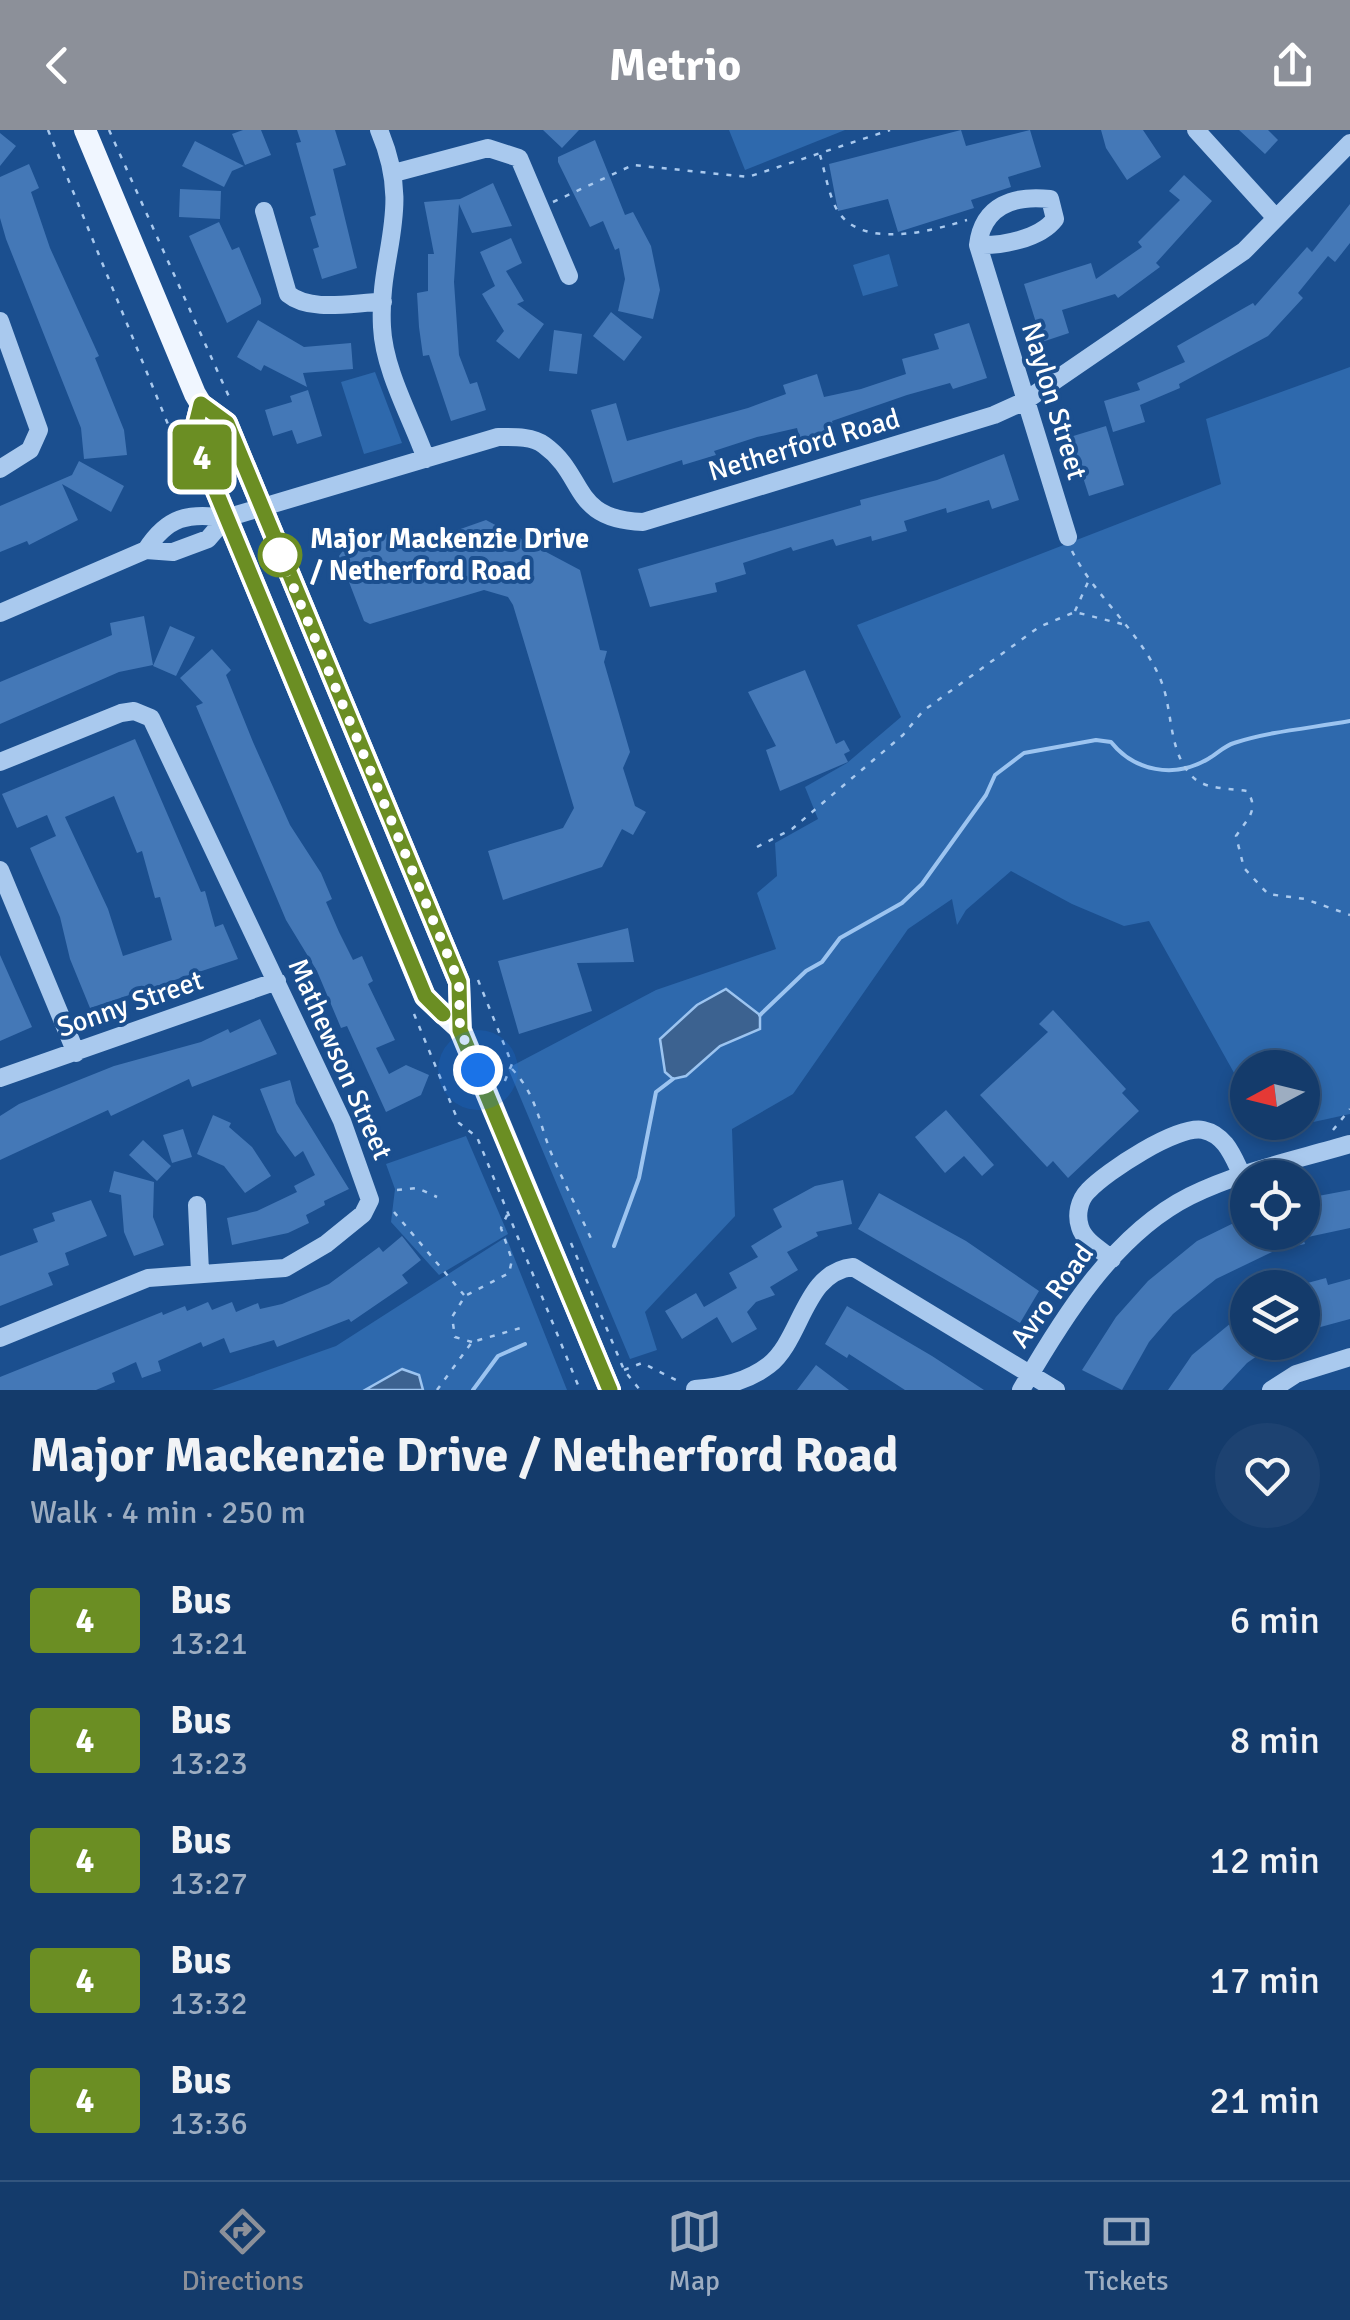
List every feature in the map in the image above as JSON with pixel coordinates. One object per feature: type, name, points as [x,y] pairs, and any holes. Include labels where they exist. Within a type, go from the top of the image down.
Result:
[{"type":"main road","points":[[85,130],[201,404],[227,423],[459,982],[460,1030],[610,1390]]},
{"type":"main road","points":[[201,404],[193,436],[226,518],[425,996],[460,1030]]},
{"type":"street","points":[[379,130],[394,173],[396,230],[382,328],[388,359],[426,459]]},
{"type":"street","points":[[1196,130],[1275,217]]},
{"type":"street","points":[[394,173],[488,148],[520,158],[569,276]]},
{"type":"street","name":"Netherford Road","points":[[226,518],[498,436],[538,441],[605,517],[643,522],[917,441],[1025,401],[1201,284],[1244,251],[1275,217],[1347,152]]},
{"type":"street","points":[[264,211],[288,294],[295,300],[311,305],[383,302]]},
{"type":"street","name":"Naylon Street","points":[[978,245],[1068,537]]},
{"type":"street","points":[[0,322],[39,430],[30,450],[0,468]]},
{"type":"street","points":[[146,550],[161,526],[200,514],[226,518]]},
{"type":"street","points":[[0,614],[146,550],[173,552],[208,539],[226,518]]},
{"type":"street","name":"Mathewson Street","points":[[0,762],[122,713],[134,711],[151,718],[342,1122],[370,1200],[362,1214],[326,1244],[285,1268],[250,1274],[200,1272],[133,1282],[0,1338]]},
{"type":"street","points":[[0,870],[76,1053]]},
{"type":"street","name":"Sonny Street","points":[[0,1078],[277,982]]},
{"type":"street","points":[[1112,1260],[1084,1237],[1078,1214],[1086,1192],[1117,1168],[1178,1133],[1204,1130],[1226,1143],[1234,1160]]},
{"type":"street","name":"Avro Road","points":[[1296,1160],[1350,1144]]},
{"type":"street","name":"Avro Road","points":[[1026,1382],[1076,1303],[1112,1260],[1175,1205],[1230,1180]]},
{"type":"street","points":[[197,1204],[200,1272]]},
{"type":"street","points":[[694,1389],[738,1382],[771,1364],[825,1277],[852,1268],[1026,1382],[1056,1390]]},
{"type":"street","points":[[1271,1390],[1296,1374],[1350,1357]]},
{"type":"path","points":[[48,130],[178,448]]},
{"type":"path","points":[[109,130],[230,401]]},
{"type":"path","points":[[540,203],[552,202],[633,165],[748,177],[890,130]]},
{"type":"path","points":[[819,154],[837,211],[857,226],[880,234],[932,231],[978,217]]},
{"type":"path","points":[[1068,537],[1088,580],[1124,625],[1163,686],[1179,754],[1192,777],[1207,786],[1247,791],[1254,802],[1254,810],[1236,836],[1244,868],[1268,894],[1305,899],[1350,915]]},
{"type":"path","points":[[1074,612],[1088,580]]},
{"type":"path","points":[[757,848],[792,829],[903,735],[923,711],[960,688],[1039,627],[1074,612],[1124,625]]},
{"type":"path","points":[[510,1067],[526,1084],[545,1125],[550,1150],[593,1243]]},
{"type":"path","points":[[1328,1151],[1334,1126],[1350,1109]]},
{"type":"path","points":[[398,1190],[417,1188],[437,1196]]},
{"type":"path","points":[[509,1210],[501,1228],[512,1260],[509,1272],[465,1296],[452,1317],[454,1337],[472,1342],[524,1327]]},
{"type":"path","points":[[394,1212],[465,1296]]},
{"type":"path","points":[[437,1390],[472,1342]]},
{"type":"path","points":[[624,1370],[642,1363],[694,1389]]},
{"type":"shaded area","points":[[729,130],[845,130],[745,170]]},
{"type":"shaded area","points":[[889,254],[898,286],[863,296],[853,265]]},
{"type":"shaded area","points":[[1350,367],[1350,1114],[1320,1121],[1320,1050],[1230,1050],[1230,1066],[1149,921],[1124,926],[1011,871],[966,910],[957,925],[952,899],[908,929],[793,1094],[732,1129],[735,1216],[645,1312],[657,1350],[630,1359],[508,1068],[656,990],[776,949],[757,893],[777,876],[775,843],[818,819],[805,787],[847,763],[901,717],[857,625],[1221,484],[1206,419]]},
{"type":"shaded area","points":[[375,372],[402,443],[364,454],[341,382]]},
{"type":"shaded area","points":[[726,989],[760,1015],[760,1029],[720,1046],[686,1076],[673,1079],[665,1072],[660,1039],[697,1005]]},
{"type":"shaded area","points":[[466,1136],[508,1234],[439,1275],[391,1222],[395,1189],[386,1164]]},
{"type":"shaded area","points":[[506,1237],[567,1390],[212,1390],[336,1346]]},
{"type":"shaded area","points":[[402,1369],[419,1375],[423,1390],[365,1390]]},
{"type":"building","points":[[261,130],[271,155],[245,165],[232,134]]},
{"type":"building","points":[[297,130],[335,130],[346,165],[333,169],[357,268],[322,279],[313,249],[319,247],[310,217],[316,215],[296,143],[301,142]]},
{"type":"building","points":[[543,130],[579,130],[562,148]]},
{"type":"building","points":[[961,130],[966,146],[1030,130],[1041,167],[1008,177],[1011,187],[971,200],[974,208],[898,232],[888,199],[838,211],[829,164]]},
{"type":"building","points":[[1101,130],[1143,130],[1161,157],[1127,180],[1106,148]]},
{"type":"building","points":[[1239,130],[1268,130],[1278,140],[1265,154]]},
{"type":"building","points":[[0,133],[16,146],[0,166]]},
{"type":"building","points":[[595,140],[625,215],[633,212],[651,246],[660,290],[653,319],[618,311],[625,279],[619,248],[615,250],[603,221],[590,227],[558,162],[558,157]]},
{"type":"building","points":[[195,141],[244,166],[232,171],[224,187],[182,166]]},
{"type":"building","points":[[29,164],[39,188],[31,192],[50,248],[99,356],[95,358],[124,430],[127,455],[84,459],[81,428],[6,239],[0,218],[0,177]]},
{"type":"building","points":[[1184,175],[1212,201],[1156,263],[1160,267],[1118,298],[1115,294],[1062,310],[1069,333],[1042,342],[1024,284],[1091,263],[1096,279],[1142,247],[1138,242],[1180,200],[1169,191]]},
{"type":"building","points":[[493,183],[512,226],[472,233],[459,204],[454,282],[459,355],[470,384],[477,382],[486,410],[451,421],[429,355],[423,356],[419,327],[417,293],[428,291],[428,254],[434,254],[424,202],[460,199]]},
{"type":"building","points":[[180,189],[221,191],[220,219],[179,217]]},
{"type":"building","points":[[1350,204],[1350,243],[1335,262],[1328,256],[1298,293],[1303,298],[1268,336],[1179,384],[1180,388],[1140,405],[1145,422],[1113,432],[1104,401],[1140,390],[1137,383],[1185,362],[1177,346],[1253,303],[1255,306],[1307,247],[1312,252]]},
{"type":"building","points":[[219,222],[232,250],[239,247],[261,299],[261,304],[227,323],[189,236]]},
{"type":"building","points":[[511,238],[522,263],[506,271],[524,301],[517,304],[544,324],[519,359],[496,341],[504,331],[482,294],[495,286],[480,252]]},
{"type":"building","points":[[611,312],[642,337],[624,361],[593,336]]},
{"type":"building","points":[[258,320],[304,347],[351,343],[353,369],[303,373],[307,387],[264,365],[261,371],[237,357]]},
{"type":"building","points":[[969,323],[987,378],[953,389],[950,383],[907,395],[832,421],[834,428],[800,439],[797,428],[757,437],[714,451],[716,455],[683,465],[682,460],[613,483],[591,410],[616,403],[627,441],[748,408],[786,394],[783,385],[817,374],[824,397],[861,389],[906,374],[902,359],[939,349],[934,334]]},
{"type":"building","points":[[554,330],[582,334],[577,374],[549,371]]},
{"type":"building","points":[[308,390],[322,436],[297,444],[292,430],[273,436],[265,410],[292,402],[290,396]]},
{"type":"building","points":[[1106,426],[1124,485],[1089,496],[1070,437]]},
{"type":"building","points":[[1004,454],[1019,500],[992,509],[989,500],[947,513],[946,508],[904,521],[907,531],[872,541],[871,536],[836,546],[833,539],[793,551],[791,547],[743,563],[746,574],[715,583],[717,592],[650,607],[638,569],[861,505],[860,500],[937,480]]},
{"type":"building","points":[[79,461],[124,486],[111,512],[62,484],[78,520],[29,545],[27,541],[0,552],[0,506],[72,475]]},
{"type":"building","points":[[486,520],[580,570],[600,650],[607,651],[604,662],[630,752],[623,768],[635,806],[646,812],[633,835],[622,829],[602,867],[503,900],[488,851],[563,828],[574,808],[513,605],[508,597],[484,590],[370,624],[364,621],[339,556],[345,548],[388,534],[391,545],[415,537],[418,544]]},
{"type":"building","points":[[144,616],[153,665],[119,672],[0,724],[0,682],[112,635],[110,623]]},
{"type":"building","points":[[170,626],[195,637],[176,676],[153,666]]},
{"type":"building","points":[[212,649],[231,670],[226,675],[253,742],[290,825],[321,873],[332,899],[326,902],[339,932],[353,960],[362,956],[373,981],[368,984],[395,1040],[376,1048],[389,1074],[406,1065],[429,1075],[421,1095],[386,1112],[347,1026],[341,1028],[317,971],[286,920],[196,706],[203,703],[180,678]]},
{"type":"building","points":[[805,670],[836,744],[844,740],[850,751],[844,754],[848,762],[780,791],[766,750],[776,746],[748,692]]},
{"type":"building","points":[[135,739],[201,892],[205,891],[215,927],[223,924],[238,959],[90,1008],[70,959],[60,917],[30,848],[56,836],[47,815],[17,828],[2,794]],"holes":[[[114,796],[137,853],[142,851],[172,940],[123,956],[108,909],[65,817]]]},
{"type":"building","points":[[628,928],[634,962],[577,963],[592,1011],[519,1034],[498,961]]},
{"type":"building","points":[[0,955],[32,1027],[0,1041]]},
{"type":"building","points":[[1053,1010],[1126,1089],[1122,1093],[1139,1111],[1068,1178],[1053,1161],[1047,1167],[980,1095],[1048,1032],[1039,1024]]},
{"type":"building","points":[[260,1019],[277,1054],[192,1087],[189,1079],[111,1116],[108,1110],[0,1160],[0,1116],[19,1104],[114,1066],[201,1042],[228,1029],[230,1033]]},
{"type":"building","points":[[290,1080],[296,1103],[349,1189],[306,1215],[309,1223],[288,1233],[232,1245],[227,1218],[257,1211],[297,1192],[294,1186],[315,1175],[303,1151],[295,1157],[277,1132],[260,1089]]},
{"type":"building","points":[[946,1110],[994,1165],[982,1176],[964,1156],[945,1173],[915,1137]]},
{"type":"building","points":[[213,1115],[231,1123],[229,1127],[252,1147],[271,1176],[245,1193],[224,1166],[197,1154]]},
{"type":"building","points":[[183,1129],[192,1157],[172,1163],[163,1135]]},
{"type":"building","points":[[143,1140],[171,1166],[157,1181],[129,1155]]},
{"type":"building","points":[[114,1171],[154,1182],[153,1217],[164,1245],[134,1256],[124,1232],[121,1195],[109,1192]]},
{"type":"building","points":[[843,1180],[852,1224],[816,1232],[818,1236],[787,1252],[798,1270],[770,1287],[775,1295],[756,1302],[747,1312],[757,1329],[732,1343],[717,1317],[682,1339],[665,1311],[696,1293],[704,1307],[737,1288],[729,1273],[758,1257],[751,1246],[782,1227],[773,1209],[815,1186]]},
{"type":"building","points":[[1350,1190],[1350,1228],[1320,1234],[1320,1196]]},
{"type":"building","points":[[879,1193],[966,1241],[1039,1291],[1020,1323],[858,1229]]},
{"type":"building","points":[[91,1200],[107,1236],[65,1253],[69,1265],[48,1273],[53,1285],[0,1306],[0,1256],[38,1242],[33,1229],[55,1221],[52,1213]]},
{"type":"building","points":[[1230,1225],[1230,1250],[1276,1250],[1230,1270],[1173,1314],[1149,1342],[1122,1390],[1082,1370],[1116,1317],[1148,1281],[1197,1241]]},
{"type":"building","points":[[402,1236],[421,1260],[402,1275],[408,1283],[351,1322],[349,1319],[277,1347],[274,1340],[230,1353],[224,1338],[203,1347],[201,1342],[158,1361],[161,1371],[142,1378],[136,1362],[112,1373],[115,1382],[96,1390],[0,1390],[0,1377],[162,1312],[163,1315],[185,1306],[187,1311],[208,1302],[212,1310],[232,1302],[236,1312],[258,1303],[260,1309],[282,1304],[329,1284],[379,1247],[383,1252]]},
{"type":"building","points":[[1326,1278],[1328,1285],[1350,1279],[1350,1319],[1320,1327],[1320,1280]]},
{"type":"building","points":[[847,1306],[984,1390],[905,1390],[849,1354],[847,1358],[825,1344]]},
{"type":"building","points":[[1230,1324],[1230,1360],[1251,1360],[1222,1390],[1168,1390],[1192,1355]]},
{"type":"building","points":[[816,1365],[849,1390],[797,1390]]},
{"type":"waterway","points":[[760,1015],[806,971],[822,962],[840,938],[902,903],[922,884],[986,795],[995,775],[1024,753],[1096,740],[1111,742],[1143,765],[1182,769],[1208,759],[1230,744],[1350,721]]},
{"type":"waterway","points":[[614,1246],[639,1178],[656,1092],[673,1079]]},
{"type":"waterway","points":[[473,1390],[498,1356],[525,1344]]},
{"type":"bus line","name":"4","points":[[443,1014],[425,996],[193,436],[201,404],[227,423],[363,746],[459,982],[460,1030],[610,1390]]},
{"type":"place","name":"Major Mackenzie Drive / Netherford Road","points":[[280,555]]},
{"type":"route","points":[[280,555],[459,982],[460,1030],[478,1070]]}]
